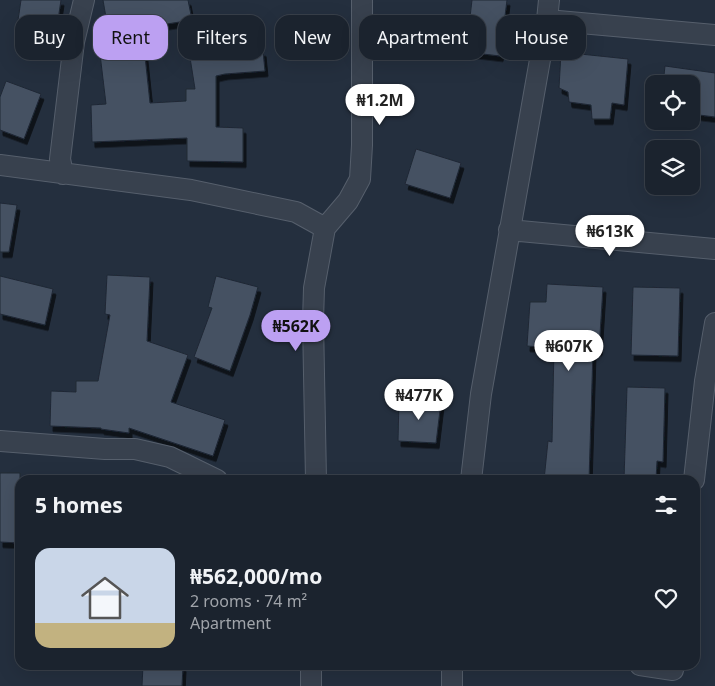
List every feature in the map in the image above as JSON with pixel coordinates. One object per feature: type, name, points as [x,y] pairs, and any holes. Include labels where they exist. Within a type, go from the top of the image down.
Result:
[{"type":"street","points":[[57,168],[74,42],[84,0]]},
{"type":"street","points":[[316,475],[314,288],[324,228],[348,201],[360,179],[362,145],[362,0]]},
{"type":"street","points":[[473,475],[481,394],[548,10],[715,35]]},
{"type":"street","points":[[0,165],[57,168],[191,190],[296,212],[324,228]]},
{"type":"street","points":[[509,230],[715,249]]},
{"type":"street","points":[[695,475],[704,381],[715,323]]},
{"type":"street","points":[[0,441],[105,449],[135,449],[170,457],[207,475]]},
{"type":"street","points":[[311,670],[311,686]]},
{"type":"street","points":[[452,670],[452,686]]},
{"type":"street","points":[[658,670],[673,674]]},
{"type":"building","points":[[21,0],[61,0],[59,15],[19,15]]},
{"type":"building","points":[[103,0],[188,0],[191,15],[178,15],[178,22],[168,24],[168,15],[106,15]]},
{"type":"building","points":[[472,0],[507,0],[505,15],[496,15],[496,56],[486,54],[486,15],[470,15]]},
{"type":"building","points":[[586,55],[628,59],[624,105],[612,103],[610,119],[592,119],[591,105],[569,102],[568,92],[559,88],[561,60],[586,60]]},
{"type":"building","points":[[101,60],[145,60],[150,103],[186,101],[186,89],[195,89],[190,60],[264,60],[265,71],[216,76],[216,127],[243,128],[243,162],[187,161],[187,138],[92,142],[91,105],[106,104]]},
{"type":"building","points":[[665,66],[715,73],[715,117],[700,115],[700,75],[664,75]]},
{"type":"building","points":[[6,81],[41,94],[24,139],[0,130],[0,97]]},
{"type":"building","points":[[416,149],[461,163],[450,198],[405,184]]},
{"type":"building","points":[[0,203],[17,205],[9,252],[0,252]]},
{"type":"building","points":[[107,275],[150,277],[147,341],[188,355],[171,402],[225,420],[213,456],[129,428],[129,433],[101,428],[50,426],[51,391],[76,392],[76,381],[98,381],[110,315],[105,314]]},
{"type":"building","points":[[0,276],[53,289],[45,325],[0,314]]},
{"type":"building","points":[[216,276],[258,287],[230,371],[194,357],[212,308],[208,307]]},
{"type":"building","points":[[547,284],[603,287],[599,350],[593,350],[589,475],[545,475],[548,441],[552,442],[554,348],[527,346],[530,302],[546,302]]},
{"type":"building","points":[[633,287],[680,288],[678,356],[631,355]]},
{"type":"building","points":[[627,387],[665,388],[663,462],[657,461],[656,475],[624,475]]},
{"type":"building","points":[[399,401],[441,402],[436,443],[398,441]]},
{"type":"building","points":[[0,473],[20,473],[20,475],[15,475],[15,543],[0,542]]},
{"type":"building","points":[[143,670],[183,670],[182,686],[142,686]]}]
